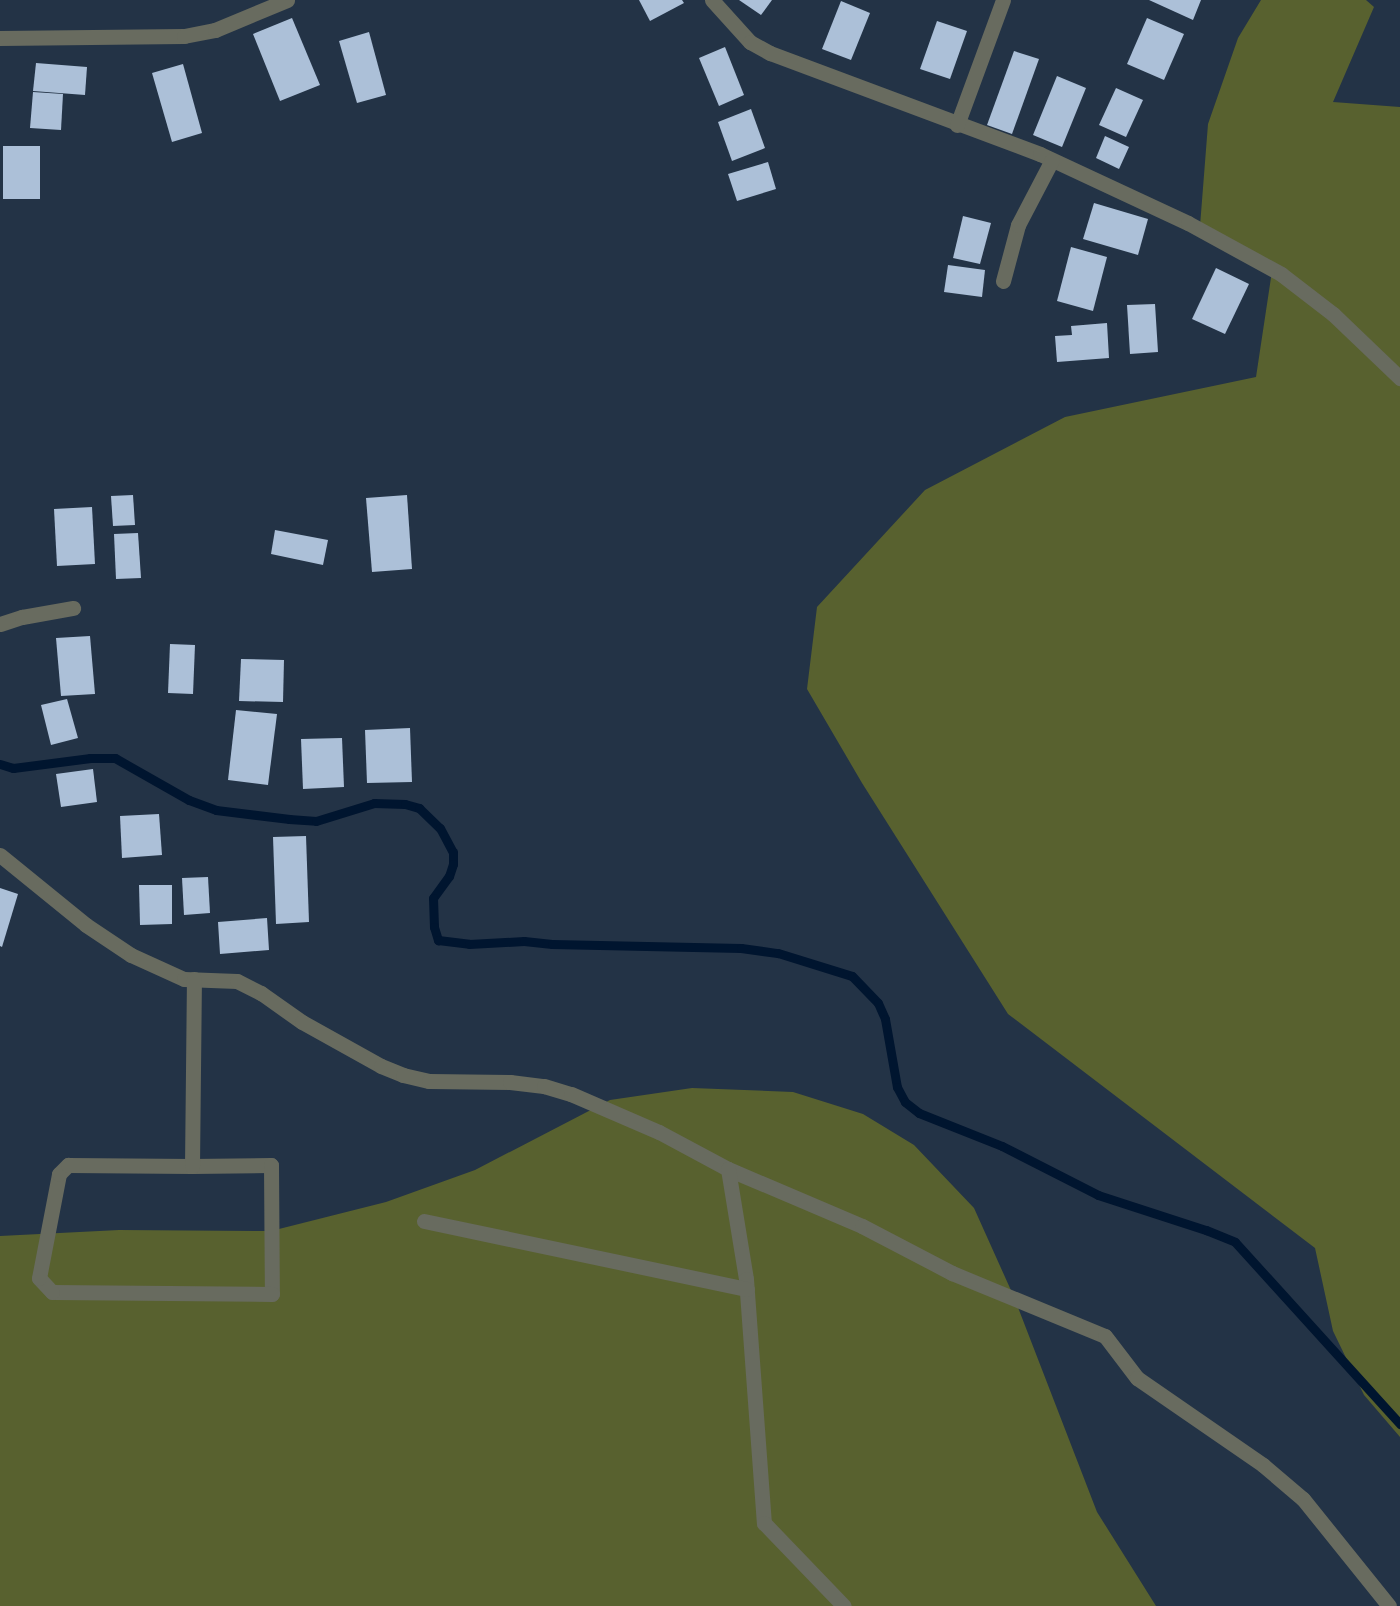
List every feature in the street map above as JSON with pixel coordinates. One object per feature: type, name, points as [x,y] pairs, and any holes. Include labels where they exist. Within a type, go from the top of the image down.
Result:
[{"type":"street","points":[[0,38],[184,36],[214,30],[287,0]]},
{"type":"street","points":[[712,0],[750,42],[770,53],[1052,160],[1188,223],[1281,274],[1333,314],[1400,378]]},
{"type":"street","points":[[957,124],[1002,0]]},
{"type":"street","points":[[1003,281],[1018,225],[1052,160]]},
{"type":"street","points":[[0,624],[73,608]]},
{"type":"street","points":[[0,855],[86,925],[131,955],[184,980],[237,981],[261,993],[302,1022],[381,1066],[403,1075],[429,1080],[544,1086],[616,1112],[728,1169],[862,1226],[952,1274],[1105,1336],[1137,1378],[1263,1465],[1303,1499],[1389,1606]]},
{"type":"street","points":[[192,1166],[194,980]]},
{"type":"street","points":[[68,1165],[192,1166],[271,1165],[272,1294],[52,1292],[39,1278],[59,1174],[68,1165]]},
{"type":"street","points":[[728,1169],[747,1289],[764,1523],[844,1606]]},
{"type":"street","points":[[424,1221],[747,1289]]},
{"type":"green space","points":[[1261,0],[1366,0],[1374,7],[1333,102],[1400,107],[1400,1437],[1364,1395],[1333,1331],[1315,1248],[1008,1014],[862,783],[807,689],[817,607],[925,490],[1065,417],[1256,377],[1272,271],[1200,226],[1208,124],[1238,38]]},
{"type":"green space","points":[[692,1088],[793,1092],[863,1114],[914,1145],[974,1208],[1014,1297],[1097,1512],[1156,1606],[0,1606],[0,1236],[119,1230],[271,1231],[386,1202],[475,1170],[610,1100]]},
{"type":"building","points":[[639,0],[682,0],[684,3],[650,21]]},
{"type":"building","points":[[739,0],[772,0],[761,15]]},
{"type":"building","points":[[1149,0],[1201,0],[1193,20]]},
{"type":"building","points":[[841,1],[870,13],[851,60],[822,49]]},
{"type":"building","points":[[292,18],[320,85],[280,101],[253,34]]},
{"type":"building","points":[[1147,18],[1184,34],[1164,80],[1127,64]]},
{"type":"building","points":[[937,21],[967,31],[950,79],[920,69]]},
{"type":"building","points":[[369,32],[386,95],[357,103],[339,41]]},
{"type":"building","points":[[725,47],[744,95],[719,106],[699,58]]},
{"type":"building","points":[[1014,51],[1039,59],[1012,134],[987,125]]},
{"type":"building","points":[[36,63],[87,67],[85,95],[33,91]]},
{"type":"building","points":[[183,64],[202,133],[172,142],[152,73]]},
{"type":"building","points":[[1057,76],[1086,88],[1062,147],[1033,135]]},
{"type":"building","points":[[1116,88],[1143,100],[1126,137],[1099,125]]},
{"type":"building","points":[[33,92],[63,94],[61,130],[30,128]]},
{"type":"building","points":[[751,109],[765,148],[732,161],[718,122]]},
{"type":"building","points":[[1105,136],[1129,147],[1119,169],[1096,158]]},
{"type":"building","points":[[3,146],[40,146],[40,199],[3,199]]},
{"type":"building","points":[[768,162],[776,189],[737,201],[728,174]]},
{"type":"building","points":[[1094,203],[1148,219],[1138,255],[1083,239]]},
{"type":"building","points":[[963,216],[991,223],[980,264],[953,258]]},
{"type":"building","points":[[1071,247],[1107,257],[1093,311],[1057,301]]},
{"type":"building","points":[[948,265],[985,270],[982,297],[944,292]]},
{"type":"building","points":[[1216,268],[1249,284],[1225,334],[1192,319]]},
{"type":"building","points":[[1155,304],[1158,352],[1130,354],[1127,305]]},
{"type":"building","points":[[1107,323],[1109,358],[1057,362],[1055,336],[1072,335],[1071,326]]},
{"type":"building","points":[[133,495],[135,525],[113,526],[111,496]]},
{"type":"building","points":[[407,495],[412,569],[372,572],[366,498]]},
{"type":"building","points":[[92,507],[95,564],[57,566],[54,509]]},
{"type":"building","points":[[275,530],[328,540],[323,565],[271,554]]},
{"type":"building","points":[[138,533],[141,578],[116,579],[114,534]]},
{"type":"building","points":[[90,636],[95,694],[61,696],[56,638]]},
{"type":"building","points":[[170,644],[195,645],[193,694],[168,693]]},
{"type":"building","points":[[241,659],[284,660],[283,702],[239,701]]},
{"type":"building","points":[[67,699],[78,738],[51,745],[41,705]]},
{"type":"building","points":[[236,710],[277,714],[268,785],[228,780]]},
{"type":"building","points":[[410,728],[412,782],[367,783],[365,730]]},
{"type":"building","points":[[342,738],[344,787],[303,789],[301,739]]},
{"type":"building","points":[[93,769],[97,802],[61,807],[56,774]]},
{"type":"building","points":[[159,814],[162,855],[122,858],[120,816]]},
{"type":"building","points":[[306,836],[309,922],[276,924],[273,837]]},
{"type":"building","points":[[208,877],[210,913],[184,915],[182,878]]},
{"type":"building","points":[[139,885],[172,885],[172,924],[140,925]]},
{"type":"building","points":[[0,888],[18,894],[2,947],[0,946]]},
{"type":"building","points":[[267,918],[269,950],[220,954],[218,922]]},
{"type":"waterway","points":[[0,764],[13,768],[90,758],[115,758],[189,800],[216,810],[289,819],[316,821],[374,803],[405,804],[419,808],[440,828],[453,852],[453,864],[449,876],[433,898],[434,927],[438,940],[469,944],[524,941],[552,944],[741,948],[778,953],[852,976],[878,1003],[885,1019],[897,1087],[905,1102],[919,1113],[1002,1146],[1098,1195],[1206,1230],[1235,1242],[1400,1424]]}]
